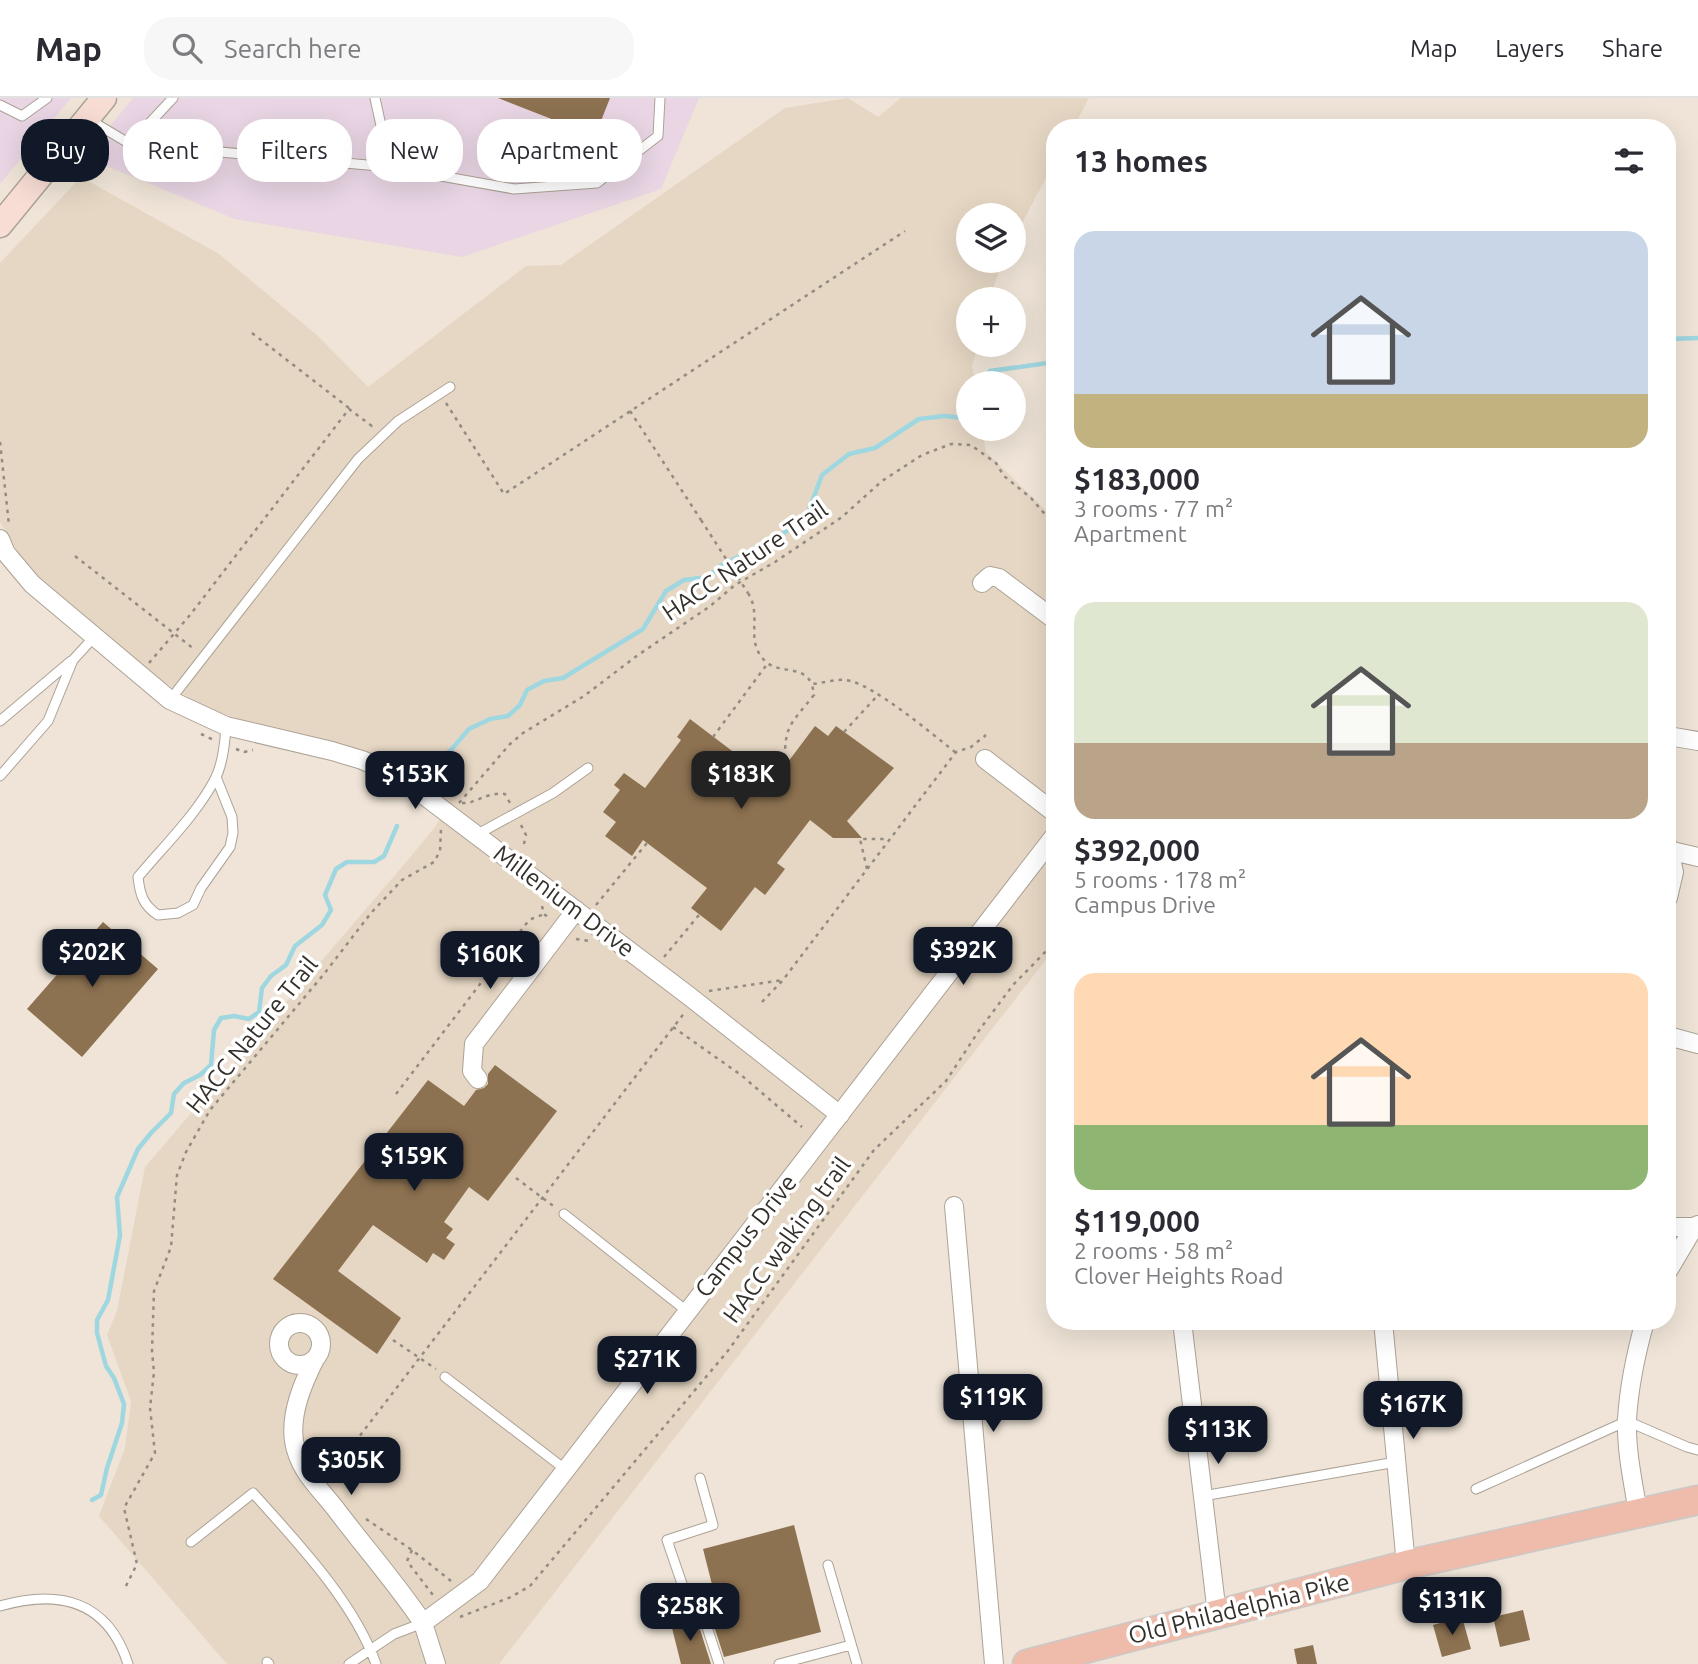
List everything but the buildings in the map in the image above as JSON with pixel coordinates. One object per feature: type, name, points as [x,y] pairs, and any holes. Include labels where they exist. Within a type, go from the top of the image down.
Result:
[{"type":"main road","points":[[0,225],[104,98]]},
{"type":"main road","name":"Old Philadelphia Pike","points":[[1027,1664],[1082,1657],[1217,1615],[1406,1565],[1698,1500]]},
{"type":"street","name":"Millenium Drive","points":[[6,537],[6,553],[32,584],[170,700],[225,736],[362,760],[397,775],[694,1000],[840,1115]]},
{"type":"street","points":[[982,583],[990,576],[999,578],[1046,613]]},
{"type":"street","points":[[1676,737],[1698,741]]},
{"type":"street","points":[[985,759],[1046,806]]},
{"type":"street","name":"Campus Drive","points":[[423,1623],[480,1581],[1046,847]]},
{"type":"street","points":[[1676,850],[1698,857]]},
{"type":"street","points":[[478,1079],[472,1071],[474,1044],[576,911]]},
{"type":"street","points":[[1676,1038],[1698,1044]]},
{"type":"street","points":[[954,1206],[995,1664]]},
{"type":"street","points":[[1676,1227],[1696,1226]]},
{"type":"street","points":[[1676,1258],[1696,1226]]},
{"type":"street","points":[[1183,1330],[1217,1615]]},
{"type":"street","points":[[1384,1330],[1406,1565]]},
{"type":"street","points":[[1639,1512],[1629,1458],[1627,1421],[1630,1390],[1643,1330]]},
{"type":"street","points":[[320,1356],[300,1394],[294,1437],[296,1451],[305,1474],[328,1483],[423,1623],[436,1664]]},
{"type":"lane","points":[[0,105],[22,116],[47,98]]},
{"type":"lane","points":[[153,119],[173,98]]},
{"type":"lane","points":[[375,98],[380,119]]},
{"type":"lane","points":[[463,181],[514,190],[597,183],[658,136],[660,98]]},
{"type":"lane","points":[[87,118],[123,140]]},
{"type":"lane","points":[[223,152],[366,165]]},
{"type":"lane","points":[[170,700],[358,459],[398,421],[450,387]]},
{"type":"lane","points":[[0,721],[72,660],[94,637]]},
{"type":"lane","points":[[0,776],[48,721],[72,660]]},
{"type":"lane","points":[[216,777],[232,817],[230,847],[201,888],[193,905],[178,913],[158,915],[145,906],[139,892],[138,877],[204,797],[216,777],[225,736]]},
{"type":"lane","points":[[476,835],[553,793],[588,768]]},
{"type":"lane","points":[[564,1214],[688,1312]]},
{"type":"lane","points":[[445,1377],[566,1470]]},
{"type":"lane","points":[[1476,1489],[1627,1421],[1698,1450]]},
{"type":"lane","points":[[1203,1496],[1396,1462]]},
{"type":"lane","points":[[700,1478],[713,1525],[667,1540],[691,1610],[703,1615],[719,1664]]},
{"type":"lane","points":[[191,1542],[253,1493],[337,1595],[370,1648],[376,1664]]},
{"type":"lane","points":[[828,1565],[856,1664]]},
{"type":"lane","points":[[0,1606],[44,1598],[64,1601],[91,1611],[108,1624],[122,1645],[128,1664]]},
{"type":"lane","points":[[349,1664],[394,1634],[423,1623]]},
{"type":"lane","points":[[779,1664],[851,1645]]},
{"type":"path","points":[[440,394],[504,494],[905,230]]},
{"type":"path","points":[[252,333],[372,426],[379,422]]},
{"type":"path","points":[[147,666],[349,408]]},
{"type":"path","points":[[630,411],[748,593],[756,613],[755,642],[768,663],[775,667],[800,671],[808,676],[812,684],[814,695],[799,710],[787,731],[784,742],[785,766]]},
{"type":"path","points":[[0,442],[8,523],[6,537]]},
{"type":"path","name":"HACC Nature Trail","points":[[459,803],[510,744],[523,733],[584,696],[709,607],[735,585],[842,517],[882,481],[922,455],[951,444],[971,445],[996,463],[1004,475],[1031,498],[1046,516]]},
{"type":"path","points":[[713,737],[768,663]]},
{"type":"path","points":[[812,684],[843,680],[854,682],[878,694],[956,752]]},
{"type":"path","points":[[844,732],[878,694]]},
{"type":"path","points":[[197,729],[204,737],[225,736],[244,752],[259,750]]},
{"type":"path","points":[[762,1002],[783,980],[956,752],[971,747],[986,735]]},
{"type":"path","name":"HACC Nature Trail","points":[[126,1586],[137,1564],[124,1508],[155,1453],[150,1408],[154,1372],[154,1291],[172,1247],[176,1185],[181,1163],[210,1110],[324,974],[371,913],[402,880],[434,862],[440,850],[441,825],[451,833]]},
{"type":"path","points":[[867,869],[860,839],[890,839]]},
{"type":"path","points":[[594,908],[647,843]]},
{"type":"path","points":[[542,906],[544,914],[579,941],[595,942]]},
{"type":"path","points":[[396,1094],[529,920],[544,914]]},
{"type":"path","points":[[662,960],[699,915]]},
{"type":"path","name":"HACC walking trail","points":[[453,1620],[511,1597],[530,1586],[727,1352],[874,1150],[946,1081],[1013,985],[1046,951]]},
{"type":"path","points":[[328,1483],[420,1357],[694,1000]]},
{"type":"path","points":[[673,1027],[741,1074],[802,1127]]},
{"type":"path","points":[[516,1178],[542,1198]]},
{"type":"path","points":[[292,1315],[313,1318],[320,1323],[327,1334],[320,1356]]},
{"type":"path","points":[[393,1340],[420,1357]]},
{"type":"path","points":[[324,1471],[328,1483]]},
{"type":"path","points":[[360,1514],[452,1582]]},
{"type":"shaded area","points":[[0,98],[71,98],[54,119],[21,119],[21,159],[0,184]]},
{"type":"shaded area","points":[[133,98],[699,98],[661,189],[462,257],[235,219],[145,182],[223,182],[223,119],[123,119],[123,173],[109,167],[109,128]]},
{"type":"shaded area","points":[[848,98],[878,117],[901,98],[1089,98],[1078,119],[1046,119],[1046,178],[1026,216],[1026,203],[956,203],[956,273],[998,273],[994,287],[956,287],[956,357],[975,357],[973,371],[956,371],[956,441],[984,441],[986,452],[1046,510],[1046,960],[499,1664],[227,1664],[99,1516],[125,1448],[131,1401],[107,1335],[117,1311],[145,1167],[407,861],[435,827],[449,803],[414,775],[369,753],[268,728],[205,708],[150,673],[30,572],[0,522],[0,263],[76,182],[90,182],[219,254],[317,335],[368,387],[526,266],[561,265],[785,108]]},
{"type":"waterway","points":[[1676,339],[1698,338]]},
{"type":"waterway","points":[[990,371],[1046,363]]},
{"type":"waterway","points":[[435,763],[451,750],[469,729],[490,719],[508,716],[520,705],[527,690],[544,681],[563,678],[643,629],[666,591],[684,580],[709,577],[718,567],[780,536],[807,515],[822,475],[849,454],[875,448],[919,419],[956,417]]},
{"type":"waterway","points":[[92,1500],[101,1495],[122,1423],[124,1404],[106,1366],[97,1333],[97,1320],[108,1300],[120,1235],[117,1197],[138,1149],[171,1113],[174,1094],[184,1083],[200,1075],[211,1065],[214,1030],[221,1018],[234,1016],[249,1019],[259,1012],[262,988],[271,976],[286,965],[295,946],[322,925],[331,910],[325,895],[336,869],[347,862],[374,862],[384,856],[397,826]]}]
